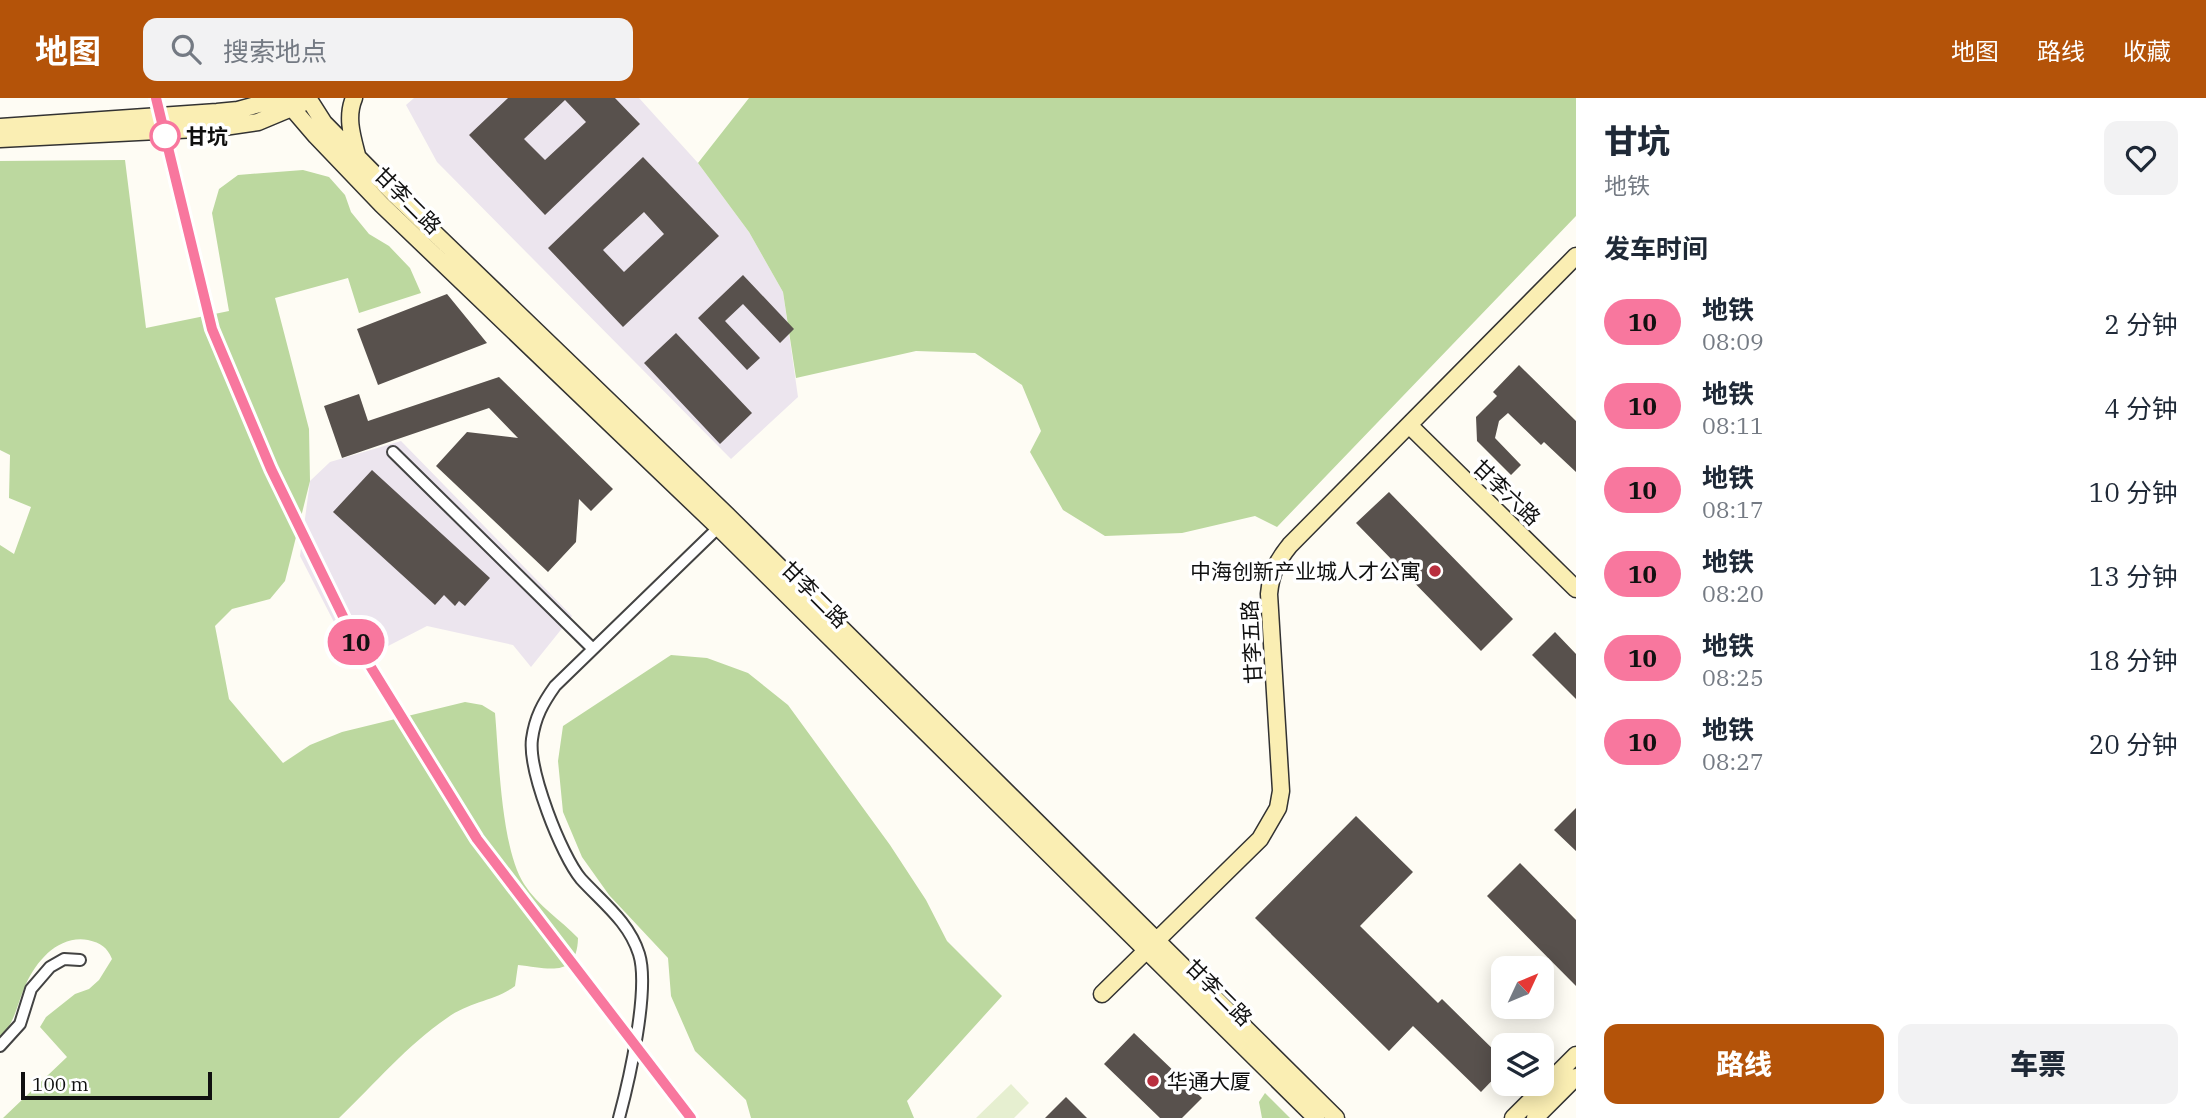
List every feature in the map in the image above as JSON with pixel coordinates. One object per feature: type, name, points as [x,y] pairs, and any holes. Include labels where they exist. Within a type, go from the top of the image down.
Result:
[{"type":"main road","points":[[354,98],[350,107],[350,132],[358,158]]},
{"type":"main road","points":[[0,127],[217,112],[309,99]]},
{"type":"main road","name":"甘李二路","points":[[309,99],[324,123],[358,158],[1152,946],[1316,1118]]},
{"type":"main road","points":[[0,139],[217,128],[258,122],[287,101]]},
{"type":"main road","name":"甘李二路","points":[[287,101],[316,136],[382,205],[724,522]]},
{"type":"main road","name":"甘李五路","points":[[1102,994],[1260,839],[1278,808],[1281,791],[1269,594],[1271,577],[1277,562],[1290,545],[1576,256]]},
{"type":"main road","name":"甘李六路","points":[[1409,425],[1576,589]]},
{"type":"main road","name":"甘李二路","points":[[1152,946],[1336,1118]]},
{"type":"main road","points":[[1513,1118],[1576,1055]]},
{"type":"main road","points":[[1535,1118],[1576,1077]]},
{"type":"street","points":[[393,452],[593,649]]},
{"type":"street","points":[[619,1118],[628,1085],[643,986],[640,957],[630,932],[579,877],[560,844],[541,793],[532,742],[538,710],[555,686],[724,522]]},
{"type":"street","points":[[0,1046],[20,1024],[30,989],[50,967],[64,960],[80,960]]},
{"type":"shaded area","points":[[414,98],[639,98],[698,163],[749,232],[783,292],[798,397],[731,459],[437,162],[406,105]]},
{"type":"shaded area","points":[[401,441],[572,616],[531,667],[513,645],[427,626],[355,663],[300,556],[310,481],[330,462]]},
{"type":"green space","points":[[749,98],[1576,98],[1576,216],[1277,527],[1255,516],[1182,533],[1105,536],[1063,510],[1030,452],[1041,431],[1022,385],[975,353],[916,351],[796,378],[783,292],[749,232],[698,163]]},
{"type":"green space","points":[[125,160],[146,328],[229,311],[212,213],[219,189],[238,175],[303,170],[329,177],[345,195],[351,212],[369,234],[389,246],[410,268],[421,293],[359,313],[348,278],[275,298],[309,429],[310,481],[285,581],[270,599],[232,609],[215,626],[229,699],[283,763],[310,745],[342,732],[465,702],[482,705],[495,713],[502,802],[516,868],[536,899],[578,938],[572,960],[566,965],[550,969],[518,965],[515,986],[456,1012],[432,1029],[339,1118],[3,1118],[67,1057],[40,1027],[46,1017],[75,994],[89,989],[99,980],[112,959],[103,946],[88,940],[68,941],[50,951],[36,966],[13,1019],[0,1037],[0,545],[14,554],[31,507],[9,498],[10,455],[0,450],[0,161]]},
{"type":"green space","points":[[671,655],[707,658],[748,673],[788,705],[890,845],[926,900],[947,941],[1002,996],[907,1101],[914,1118],[751,1118],[746,1100],[695,1051],[671,996],[668,958],[609,895],[582,857],[563,812],[558,761],[563,726]]},
{"type":"green space","points":[[1011,1084],[1029,1103],[1014,1118],[976,1118]]},
{"type":"green space","points":[[1265,1093],[1290,1118],[1262,1118],[1259,1102]]},
{"type":"building","points":[[508,98],[615,98],[640,124],[545,215],[469,135]],"holes":[[[565,100],[586,122],[545,160],[524,139]]]},
{"type":"building","points":[[643,157],[719,236],[623,327],[548,248]],"holes":[[[644,212],[664,234],[624,272],[603,250]]]},
{"type":"building","points":[[743,275],[794,329],[780,343],[743,304],[725,321],[760,358],[747,370],[698,318]]},
{"type":"building","points":[[447,294],[487,343],[378,385],[357,329]]},
{"type":"building","points":[[676,333],[752,413],[720,444],[644,363]]},
{"type":"building","points":[[1519,365],[1576,421],[1576,472],[1544,442],[1541,445],[1508,413],[1499,421],[1495,438],[1521,465],[1511,475],[1477,441],[1476,417],[1497,396],[1493,392]]},
{"type":"building","points":[[499,377],[613,489],[591,511],[579,499],[576,542],[548,572],[436,466],[467,432],[518,438],[489,408],[342,458],[324,406],[359,394],[368,421]]},
{"type":"building","points":[[372,470],[490,578],[465,606],[459,601],[455,606],[444,595],[435,605],[333,512]]},
{"type":"building","name":"中海创新产业城人才公寓","points":[[1389,492],[1513,619],[1481,651],[1356,523]]},
{"type":"building","points":[[1555,632],[1576,654],[1576,699],[1532,655]]},
{"type":"building","points":[[1576,808],[1576,851],[1554,830]]},
{"type":"building","points":[[1356,816],[1413,872],[1360,926],[1438,1003],[1442,999],[1491,1047],[1491,1082],[1481,1092],[1413,1026],[1389,1051],[1255,918]]},
{"type":"building","points":[[1520,863],[1576,920],[1576,986],[1554,964],[1554,956],[1546,956],[1487,896]]},
{"type":"building","name":"华通大厦","points":[[1134,1033],[1202,1098],[1182,1118],[1160,1118],[1104,1064]]},
{"type":"building","points":[[1066,1097],[1087,1118],[1045,1118]]},
{"type":"metro line","name":"10","points":[[156,98],[212,329],[271,469],[356,643],[477,839],[691,1118]]},
{"type":"place","name":"甘坑","points":[[165,136]]},
{"type":"place","name":"中海创新产业城人才公寓","points":[[1435,571]]},
{"type":"place","name":"华通大厦","points":[[1153,1081]]}]
